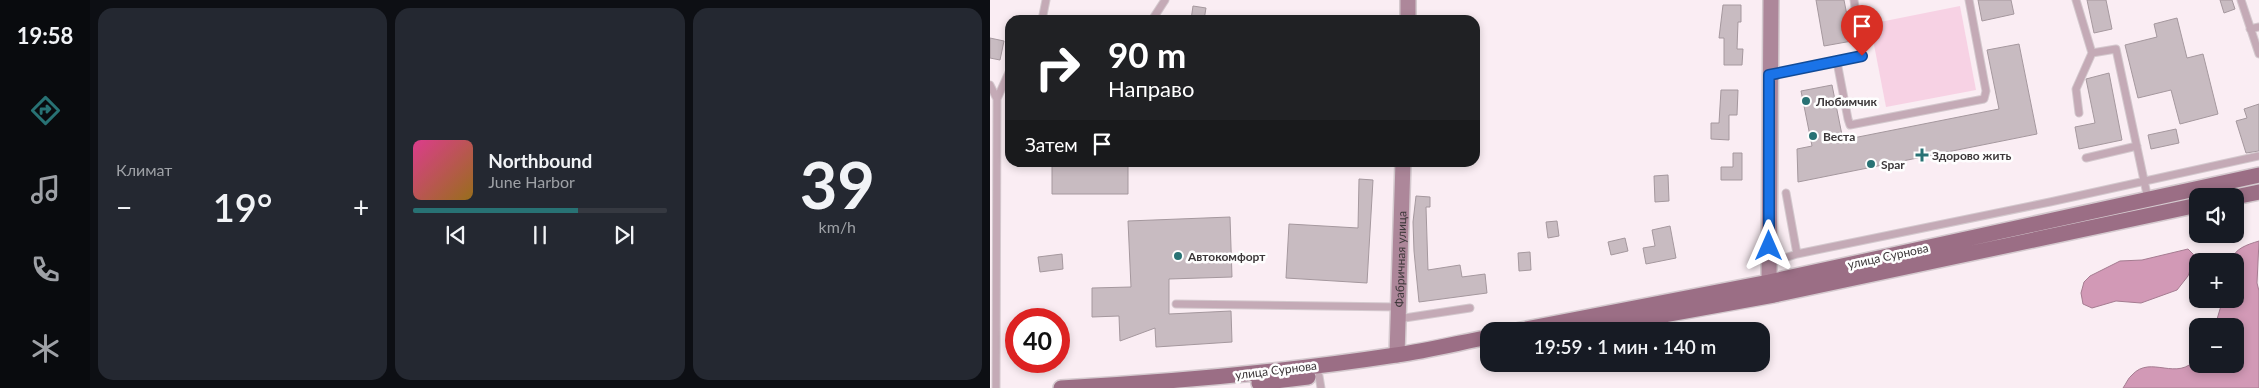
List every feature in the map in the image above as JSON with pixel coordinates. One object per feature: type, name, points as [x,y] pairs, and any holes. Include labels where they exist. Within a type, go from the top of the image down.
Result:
[{"type":"main road","name":"улица Сурнова","points":[[1562,322],[1769,282],[2259,175]]},
{"type":"main road","points":[[2244,195],[2259,192]]},
{"type":"main road","name":"улица Сурнова","points":[[1625,322],[1774,295],[2189,207]]},
{"type":"main road","name":"улица Сурнова","points":[[1061,388],[1210,378],[1397,355],[1480,339]]},
{"type":"main road","name":"улица Сурнова","points":[[1195,388],[1282,381],[1320,382],[1480,349]]},
{"type":"street","points":[[1408,0],[1408,15]]},
{"type":"street","points":[[1769,282],[1771,0]]},
{"type":"street","name":"Фабричная улица","points":[[1397,355],[1403,167]]},
{"type":"lane","points":[[1043,15],[1046,0]]},
{"type":"lane","points":[[1155,15],[1165,0]]},
{"type":"lane","points":[[1769,75],[1863,56],[1854,0]]},
{"type":"lane","points":[[1837,62],[1850,124],[1984,99],[1986,92],[1969,0]]},
{"type":"lane","points":[[2076,0],[2092,53],[2076,89],[2079,113]]},
{"type":"lane","points":[[2241,0],[2259,54]]},
{"type":"lane","points":[[2250,29],[2259,27]]},
{"type":"lane","points":[[2092,53],[2116,49],[2148,199]]},
{"type":"lane","points":[[996,388],[997,99],[1005,81]]},
{"type":"lane","points":[[990,85],[997,99]]},
{"type":"lane","points":[[2086,158],[2137,146]]},
{"type":"lane","points":[[1769,263],[1797,254],[2144,182],[2259,156]]},
{"type":"lane","points":[[1786,193],[1797,254]]},
{"type":"lane","points":[[1176,304],[1399,313],[1470,308]]},
{"type":"shaded area","points":[[1960,6],[1976,90],[1886,107],[1870,24]]},
{"type":"shaded area","points":[[2259,241],[2257,283],[2259,291],[2259,388],[2123,388],[2132,375],[2139,369],[2147,367],[2173,369],[2189,365],[2189,373],[2244,373],[2244,318],[2217,318],[2220,308],[2244,308],[2244,253],[2235,253]]},
{"type":"shaded area","points":[[2188,249],[2192,253],[2189,253],[2188,276],[2177,290],[2141,303],[2116,301],[2092,308],[2083,304],[2081,293],[2084,282],[2090,276],[2120,261],[2142,260]]},
{"type":"building","points":[[1816,0],[1844,0],[1852,41],[1824,46]]},
{"type":"building","points":[[1978,0],[2011,0],[2014,14],[1982,21]]},
{"type":"building","points":[[2087,0],[2106,0],[2112,29],[2094,33]]},
{"type":"building","points":[[2220,0],[2232,0],[2235,9],[2224,13]]},
{"type":"building","points":[[1723,5],[1741,5],[1741,22],[1738,22],[1737,49],[1743,49],[1742,65],[1724,65],[1724,38],[1719,38]]},
{"type":"building","points":[[1193,6],[1206,8],[1205,15],[1192,15]]},
{"type":"building","points":[[2177,18],[2187,58],[2203,54],[2218,114],[2180,124],[2171,90],[2138,98],[2125,45],[2157,37],[2154,24]]},
{"type":"building","points":[[990,38],[1004,41],[1000,60],[990,58]]},
{"type":"building","points":[[2019,44],[2037,134],[1798,182],[1797,149],[1812,146],[1801,91],[1832,85],[1843,140],[1999,109],[1987,50]]},
{"type":"building","points":[[2109,73],[2122,140],[2079,149],[2075,127],[2095,123],[2086,79]]},
{"type":"building","points":[[1721,90],[1738,90],[1737,115],[1729,115],[1729,140],[1711,139],[1711,123],[1719,123]]},
{"type":"building","points":[[2259,104],[2259,151],[2246,153],[2236,121],[2247,118],[2244,109]]},
{"type":"building","points":[[2176,129],[2179,143],[2151,149],[2148,135]]},
{"type":"building","points":[[1733,153],[1742,153],[1742,180],[1721,180],[1721,167],[1733,167]]},
{"type":"building","points":[[1052,167],[1128,167],[1128,194],[1052,194]]},
{"type":"building","points":[[1668,175],[1669,201],[1655,202],[1654,176]]},
{"type":"building","points":[[1359,179],[1373,180],[1367,283],[1286,278],[1289,224],[1358,228]]},
{"type":"building","points":[[1416,196],[1430,197],[1430,207],[1426,207],[1428,270],[1460,265],[1462,277],[1485,274],[1487,293],[1419,302],[1413,222]]},
{"type":"building","points":[[1230,217],[1232,277],[1169,279],[1169,314],[1231,311],[1232,342],[1156,347],[1155,328],[1120,341],[1119,316],[1092,317],[1092,288],[1131,287],[1128,221]]},
{"type":"building","points":[[1557,221],[1559,236],[1548,238],[1546,222]]},
{"type":"building","points":[[1670,226],[1676,258],[1646,264],[1643,248],[1655,246],[1652,230]]},
{"type":"building","points":[[1625,238],[1628,251],[1611,255],[1608,242]]},
{"type":"building","points":[[1530,252],[1531,270],[1519,271],[1518,253]]},
{"type":"building","points":[[1062,254],[1063,269],[1040,272],[1038,257]]},
{"type":"place","name":"Любимчик","points":[[1806,101]]},
{"type":"place","name":"Веста","points":[[1813,136]]},
{"type":"place","name":"Здорово жить","points":[[1922,155]]},
{"type":"place","name":"Spar","points":[[1871,164]]},
{"type":"place","name":"Автокомфорт","points":[[1178,256]]},
{"type":"route","points":[[1769,246],[1769,75],[1862,56]]}]
